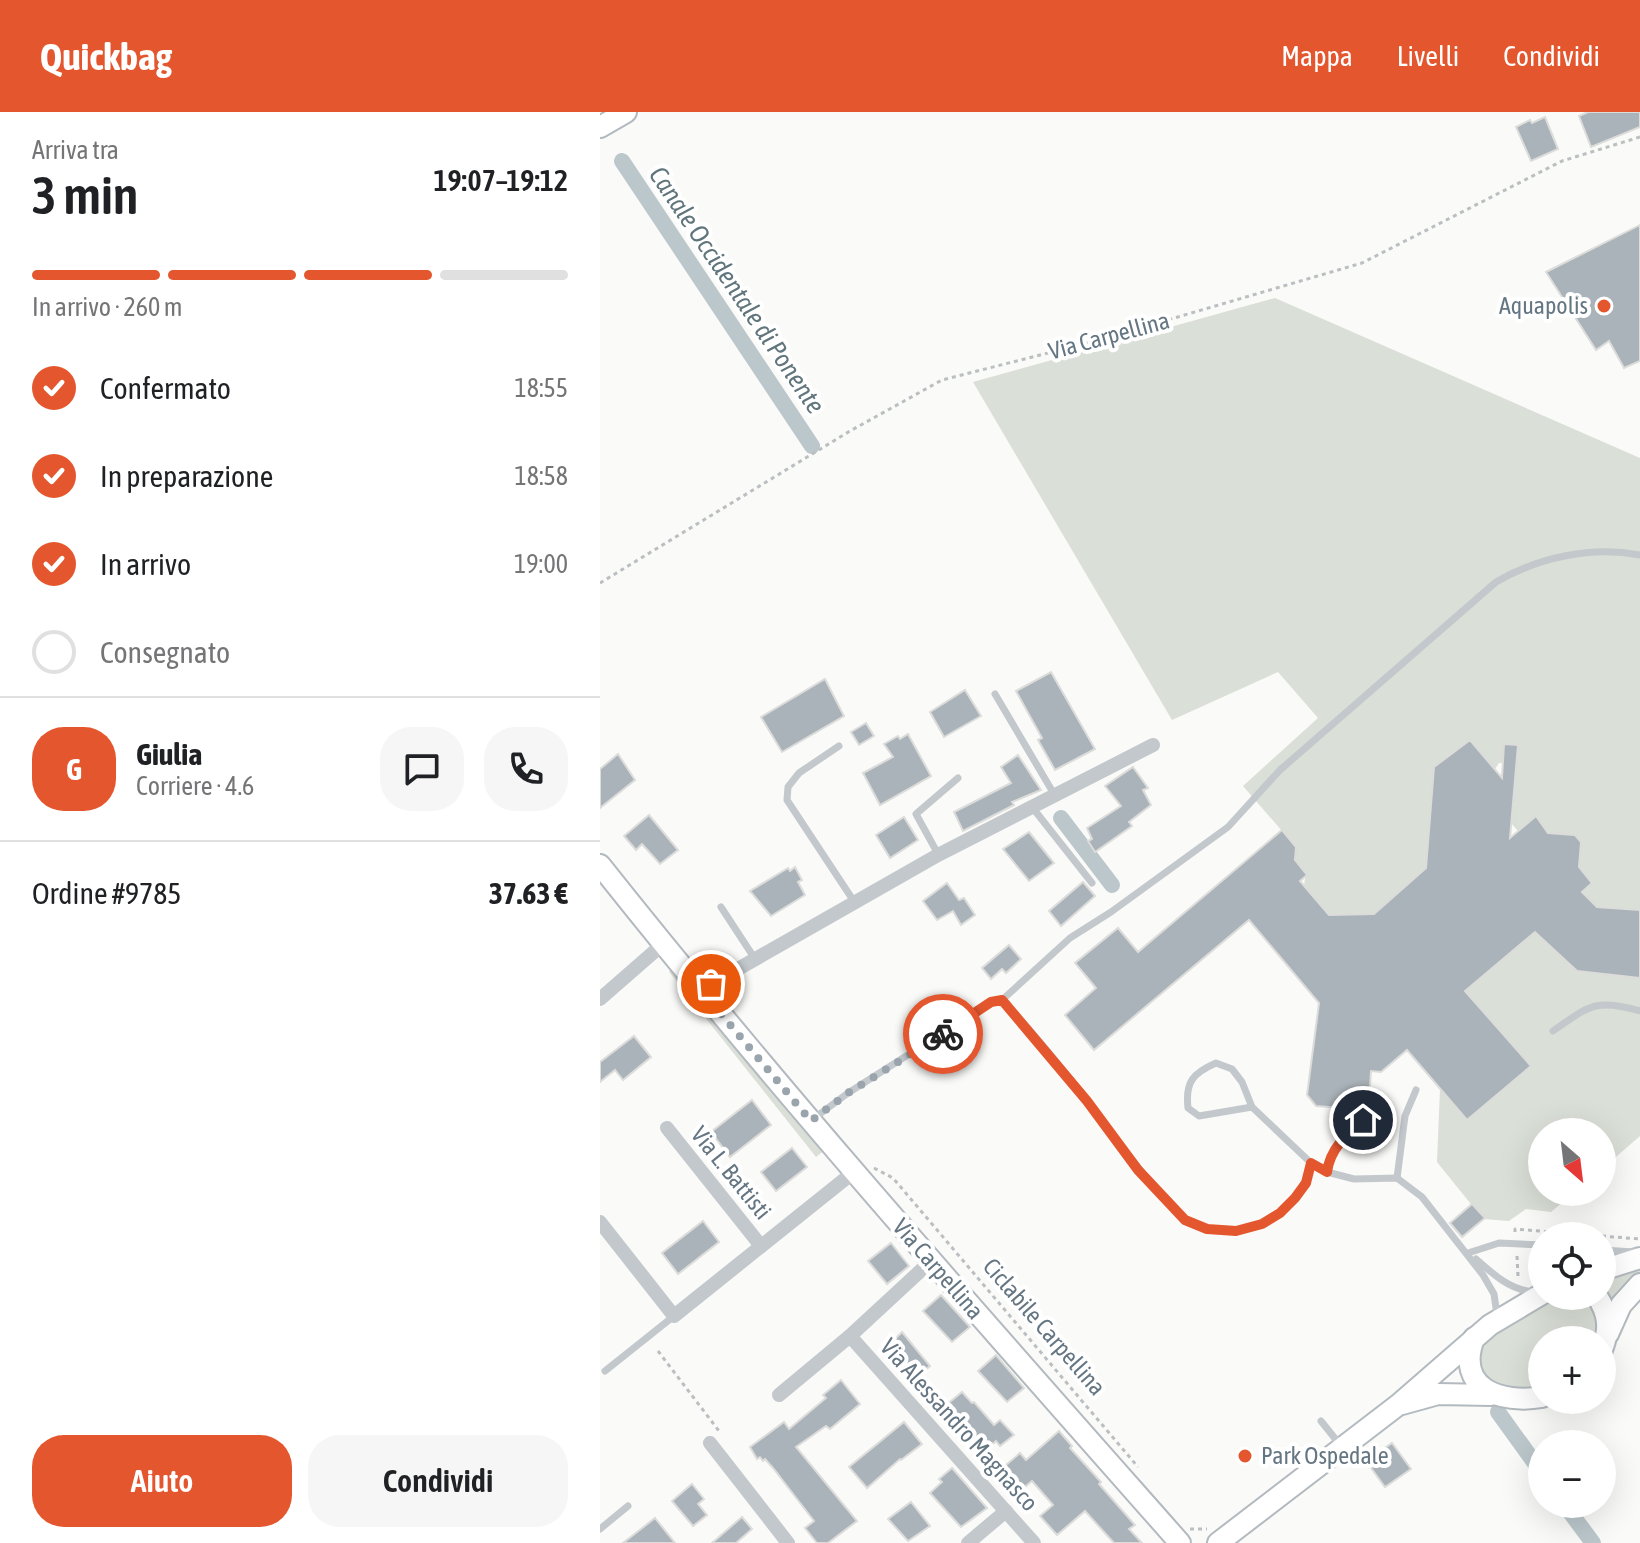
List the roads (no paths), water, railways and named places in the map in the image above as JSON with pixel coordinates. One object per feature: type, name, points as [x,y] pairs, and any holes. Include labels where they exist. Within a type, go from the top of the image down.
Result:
[{"type":"street","points":[[600,127],[626,112]]},
{"type":"street","points":[[701,990],[938,855],[1153,745]]},
{"type":"street","name":"Via Carpellina","points":[[600,865],[811,1121],[861,1168],[930,1262],[1185,1536]]},
{"type":"street","points":[[600,999],[663,944]]},
{"type":"street","name":"Via L. Battisti","points":[[667,1128],[761,1246]]},
{"type":"street","name":"Via L. Battisti","points":[[674,1316],[861,1168]]},
{"type":"street","points":[[600,1222],[674,1316]]},
{"type":"street","points":[[1616,1264],[1640,1255]]},
{"type":"street","name":"Via Alessandro Magnasco","points":[[779,1395],[850,1336],[930,1262]]},
{"type":"street","points":[[1612,1326],[1621,1305],[1640,1284]]},
{"type":"street","points":[[1214,1535],[1342,1447],[1398,1405],[1474,1338],[1528,1302]]},
{"type":"street","name":"Via Alessandro Magnasco","points":[[850,1336],[1034,1543]]},
{"type":"street","points":[[1474,1338],[1470,1365],[1478,1384],[1491,1395]]},
{"type":"street","points":[[1398,1405],[1438,1394],[1528,1398]]},
{"type":"street","points":[[710,1443],[788,1543]]},
{"type":"street","points":[[968,1543],[1006,1511]]},
{"type":"lane","points":[[811,1121],[848,1093],[991,1002],[1002,1000],[1070,938],[1228,827],[1280,770],[1496,582],[1521,567],[1563,555],[1626,552],[1640,555]]},
{"type":"lane","points":[[995,694],[1054,794]]},
{"type":"lane","points":[[839,746],[799,773],[788,787],[787,800],[855,903]]},
{"type":"lane","points":[[938,855],[916,814],[958,778]]},
{"type":"lane","points":[[1032,807],[1092,883]]},
{"type":"lane","points":[[721,907],[755,959]]},
{"type":"lane","points":[[1002,1000],[1087,1101],[1138,1170],[1185,1220],[1207,1229],[1236,1231],[1262,1224],[1280,1213],[1295,1198],[1306,1183],[1311,1163]]},
{"type":"lane","points":[[1553,1031],[1588,1006],[1616,1004],[1640,1011]]},
{"type":"lane","points":[[1252,1107],[1199,1116],[1188,1108],[1186,1091],[1202,1069],[1216,1063],[1232,1069],[1242,1082],[1252,1107],[1311,1163],[1327,1172],[1354,1179],[1397,1178],[1422,1197],[1468,1253],[1494,1294],[1496,1321]]},
{"type":"lane","points":[[1397,1178],[1405,1116],[1416,1090]]},
{"type":"lane","points":[[1327,1172],[1328,1159],[1334,1150],[1363,1120]]},
{"type":"lane","points":[[1468,1253],[1499,1243],[1528,1244]]},
{"type":"lane","points":[[1616,1252],[1640,1255]]},
{"type":"lane","points":[[1468,1253],[1505,1283],[1528,1291]]},
{"type":"lane","points":[[605,1371],[674,1316]]},
{"type":"lane","points":[[1321,1421],[1342,1447]]},
{"type":"lane","points":[[600,1529],[628,1506]]},
{"type":"waterway","name":"Canale Occidentale di Ponente","points":[[622,161],[812,446]]},
{"type":"waterway","name":"Canale Occidentale di Ponente","points":[[1061,818],[1112,885]]},
{"type":"waterway","name":"Canale Occidentale di Ponente","points":[[1498,1412],[1528,1454]]},
{"type":"waterway","name":"Canale Occidentale di Ponente","points":[[1574,1518],[1593,1543]]},
{"type":"place","name":"Aquapolis","points":[[1604,306]]},
{"type":"place","name":"Park Ospedale","points":[[1245,1456]]}]
